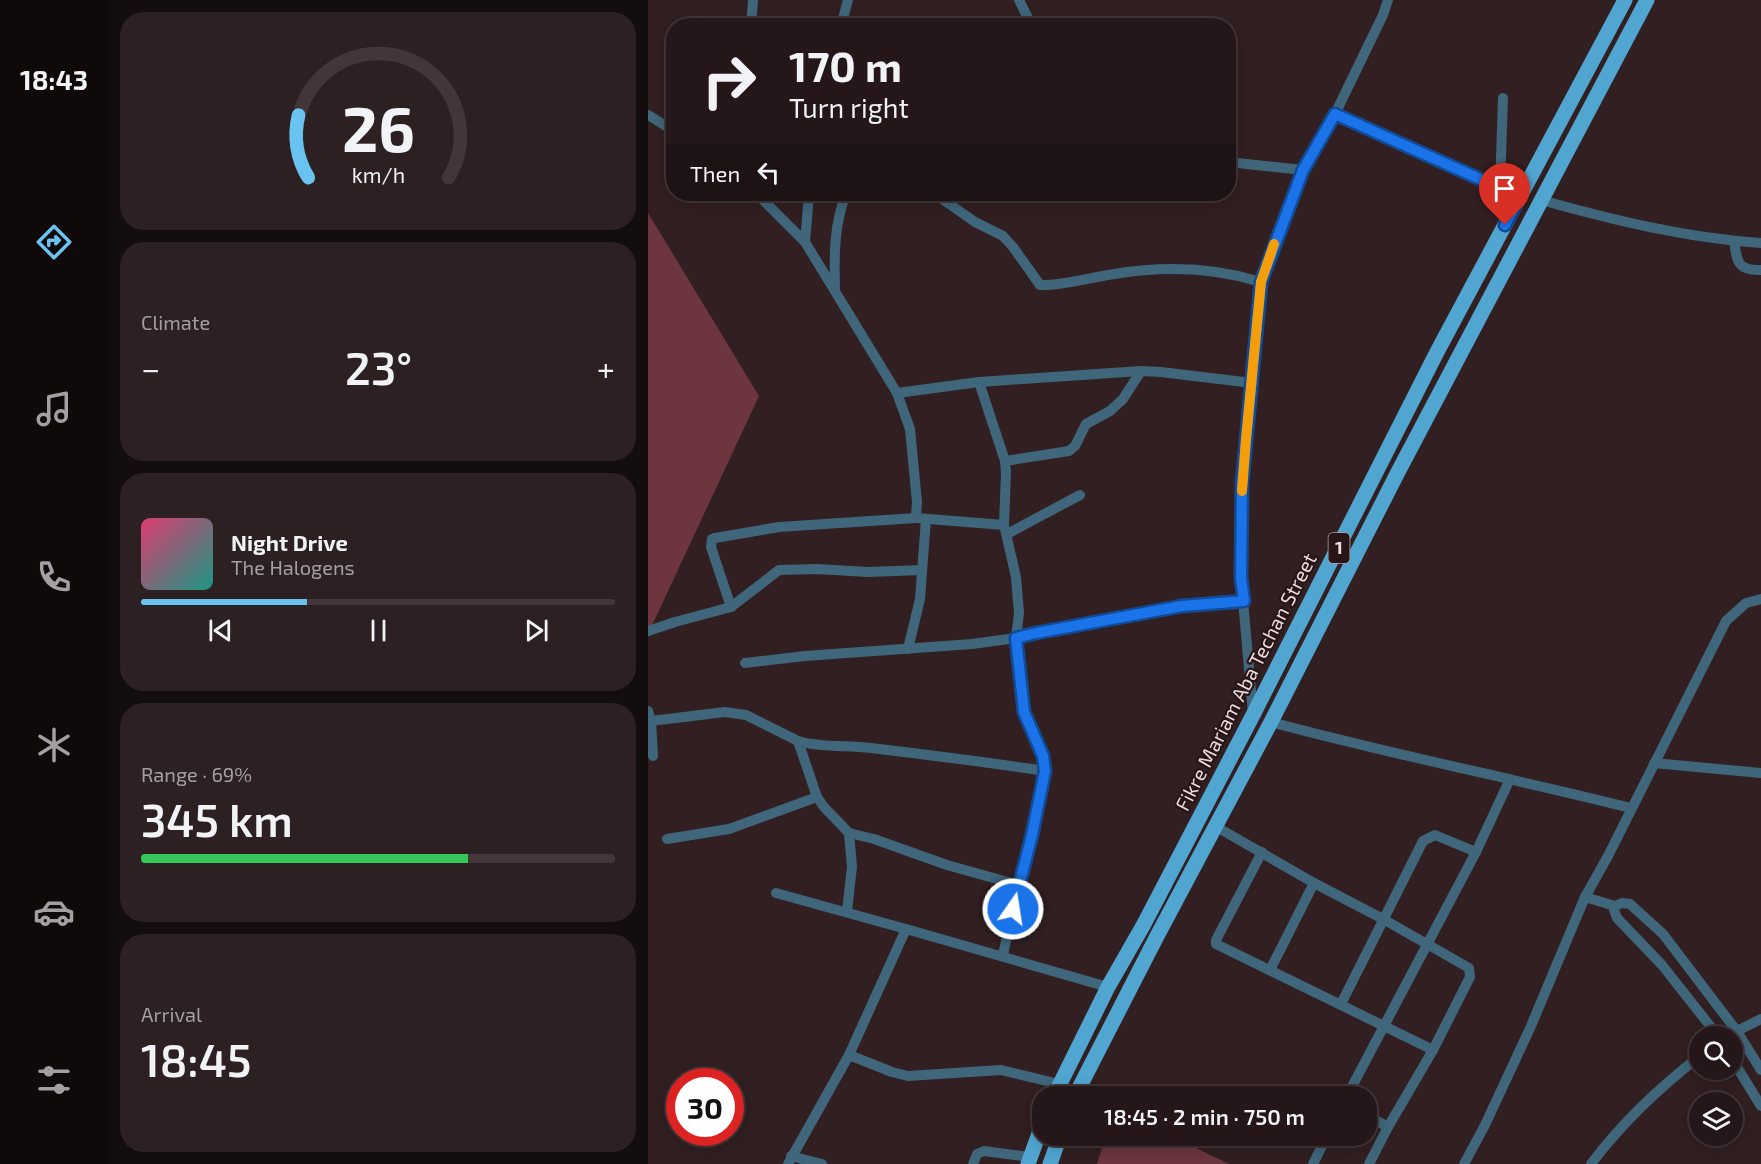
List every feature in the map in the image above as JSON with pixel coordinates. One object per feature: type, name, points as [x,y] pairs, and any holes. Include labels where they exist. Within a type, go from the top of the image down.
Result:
[{"type":"main road","name":"Fikre Mariam Aba Techan Street","points":[[1058,1086],[1108,987],[1144,924],[1253,715],[1432,362],[1624,0]]},
{"type":"main road","name":"Fikre Mariam Aba Techan Street","points":[[1081,1086],[1382,503],[1647,0]]},
{"type":"main road","points":[[1028,1161],[1034,1146]]},
{"type":"main road","points":[[1050,1164],[1056,1146]]},
{"type":"street","points":[[752,18],[753,0]]},
{"type":"street","points":[[843,18],[849,0]]},
{"type":"street","points":[[1019,0],[1028,18]]},
{"type":"street","points":[[1253,715],[1241,578],[1242,484],[1261,282],[1303,170],[1335,114],[1388,0]]},
{"type":"street","points":[[1500,188],[1503,98]]},
{"type":"street","points":[[1335,114],[1520,197]]},
{"type":"street","points":[[648,115],[666,126]]},
{"type":"street","points":[[1236,163],[1303,170]]},
{"type":"street","points":[[1541,200],[1614,220],[1734,241],[1761,243]]},
{"type":"street","points":[[764,201],[805,242],[897,393],[910,429],[917,502],[921,519],[922,570],[919,608],[908,649]]},
{"type":"street","points":[[805,242],[808,201]]},
{"type":"street","points":[[835,289],[836,233],[843,201]]},
{"type":"street","points":[[945,201],[975,222],[1003,236],[1040,285],[1136,270],[1187,268],[1245,277],[1261,282]]},
{"type":"street","points":[[1734,241],[1737,260],[1743,267],[1761,270]]},
{"type":"street","points":[[897,393],[979,382],[1141,371],[1251,383]]},
{"type":"street","points":[[1005,461],[1069,451],[1075,446],[1086,424],[1110,411],[1123,399],[1141,371]]},
{"type":"street","points":[[979,382],[1005,461],[1005,529],[1016,577],[1019,614],[1016,638],[1024,712],[1043,756],[1045,771],[1003,955]]},
{"type":"street","points":[[731,607],[711,547],[712,539],[715,538],[779,527],[921,519],[1005,529],[1080,495]]},
{"type":"street","points":[[648,631],[731,607],[779,570],[816,569],[868,572],[922,570]]},
{"type":"street","points":[[1464,1164],[1485,1125],[1531,1026],[1585,897],[1608,856],[1726,621],[1746,603],[1761,599]]},
{"type":"street","points":[[745,663],[972,644],[1016,638],[1182,606],[1244,601]]},
{"type":"street","points":[[652,756],[649,716],[725,712],[746,716],[811,745],[859,747],[969,759],[1045,771]]},
{"type":"street","points":[[1271,722],[1438,764],[1631,808]]},
{"type":"street","points":[[798,741],[818,797],[824,807],[849,833],[1018,885]]},
{"type":"street","points":[[1654,763],[1761,773]]},
{"type":"street","points":[[1352,1086],[1476,852],[1510,779]]},
{"type":"street","points":[[667,839],[729,829],[818,797]]},
{"type":"street","points":[[1215,826],[1469,968],[1470,972],[1433,1050],[1369,1164]]},
{"type":"street","points":[[847,911],[852,867],[849,833]]},
{"type":"street","points":[[1341,1004],[1423,841],[1435,836],[1476,852]]},
{"type":"street","points":[[1262,852],[1216,944],[1433,1050]]},
{"type":"street","points":[[1270,970],[1314,883]]},
{"type":"street","points":[[776,893],[1003,955],[1108,987]]},
{"type":"street","points":[[1585,897],[1615,906],[1622,903],[1630,904],[1663,934],[1726,1026]]},
{"type":"street","points":[[1615,906],[1617,918],[1662,965],[1710,1026]]},
{"type":"street","points":[[822,1164],[790,1160],[849,1055],[906,929]]},
{"type":"street","points":[[1743,1027],[1761,1018]]},
{"type":"street","points":[[1743,1048],[1761,1070]]},
{"type":"street","points":[[849,1055],[908,1076],[1001,1070],[1045,1086]]},
{"type":"street","points":[[1591,1164],[1642,1107],[1689,1066]]},
{"type":"street","points":[[1743,1077],[1761,1106]]},
{"type":"street","points":[[1377,1121],[1388,1127]]},
{"type":"street","points":[[1313,1164],[1322,1146]]},
{"type":"street","points":[[973,1164],[977,1154],[984,1151],[1028,1161]]},
{"type":"shaded area","points":[[648,213],[759,396],[648,634]]},
{"type":"shaded area","points":[[1103,1146],[1192,1146],[1229,1164],[1097,1164]]},
{"type":"slow traffic","points":[[1242,491],[1261,282],[1274,244]]},
{"type":"route","points":[[1013,909],[1045,771],[1043,756],[1024,712],[1016,638],[1182,606],[1244,601],[1241,578],[1242,484],[1261,282],[1303,170],[1335,114],[1520,197],[1505,225]]}]
